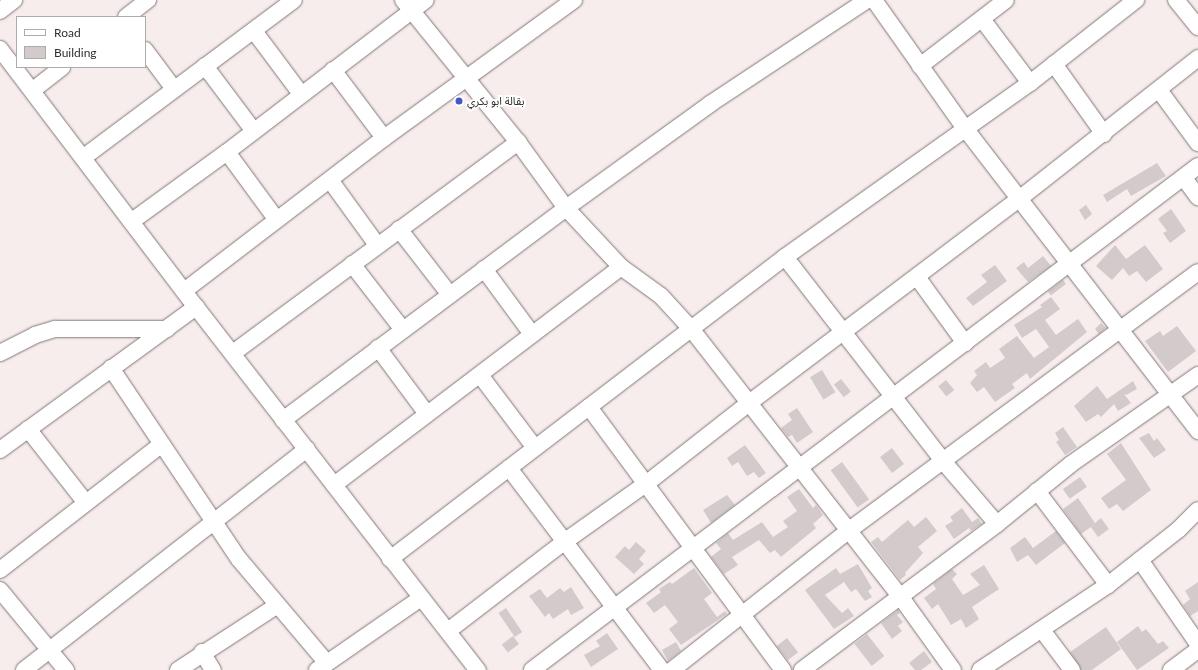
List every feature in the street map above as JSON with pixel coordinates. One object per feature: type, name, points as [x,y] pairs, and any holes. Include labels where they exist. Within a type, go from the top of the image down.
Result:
[{"type":"street","points":[[0,11],[14,0]]},
{"type":"street","points":[[127,16],[148,0]]},
{"type":"street","points":[[132,221],[228,152],[253,130],[333,70],[407,5],[426,0]]},
{"type":"street","points":[[184,291],[384,138],[574,0]]},
{"type":"street","points":[[284,420],[566,208],[710,104],[867,0]]},
{"type":"street","points":[[874,0],[964,127],[1198,431]]},
{"type":"street","points":[[920,66],[1005,0]]},
{"type":"street","points":[[1176,0],[1198,26]]},
{"type":"street","points":[[84,157],[254,31],[284,3]]},
{"type":"street","points":[[390,559],[692,330],[785,257],[964,127],[1054,64],[1128,3]]},
{"type":"street","points":[[407,5],[518,142],[566,208],[621,267],[661,296],[692,330],[900,596],[953,670]]},
{"type":"street","points":[[982,19],[1030,82]]},
{"type":"street","points":[[254,31],[301,94]]},
{"type":"street","points":[[0,49],[84,157],[196,307],[233,353],[390,559],[478,670]]},
{"type":"street","points":[[146,51],[174,89]]},
{"type":"street","points":[[448,631],[564,542],[647,483],[749,403],[1020,199],[1104,134],[1198,58]]},
{"type":"street","points":[[1054,64],[1104,134]]},
{"type":"street","points":[[205,66],[253,130]]},
{"type":"street","points":[[33,90],[61,68]]},
{"type":"street","points":[[333,70],[384,138]]},
{"type":"street","points":[[1159,90],[1198,143]]},
{"type":"street","points":[[233,353],[518,142]]},
{"type":"street","points":[[228,152],[277,220]]},
{"type":"street","points":[[532,670],[614,609],[799,466],[894,399],[965,343],[1198,166]]},
{"type":"street","points":[[1184,178],[1198,197]]},
{"type":"street","points":[[330,180],[377,245]]},
{"type":"street","points":[[399,229],[450,295]]},
{"type":"street","points":[[785,257],[943,461],[997,524]]},
{"type":"street","points":[[352,264],[403,330]]},
{"type":"street","points":[[334,485],[621,267]]},
{"type":"street","points":[[484,269],[532,334]]},
{"type":"street","points":[[672,670],[848,530],[1122,331],[1198,272]]},
{"type":"street","points":[[917,277],[965,343]]},
{"type":"street","points":[[0,450],[196,307]]},
{"type":"street","points":[[0,353],[35,335],[55,329],[167,329]]},
{"type":"street","points":[[378,348],[427,414]]},
{"type":"street","points":[[111,368],[239,559],[322,667],[421,598]]},
{"type":"street","points":[[480,374],[535,448]]},
{"type":"street","points":[[802,670],[997,524],[1071,464],[1171,396],[1198,375]]},
{"type":"street","points":[[589,408],[647,483],[783,670]]},
{"type":"street","points":[[28,429],[86,503]]},
{"type":"street","points":[[0,570],[162,444]]},
{"type":"street","points":[[24,670],[306,449]]},
{"type":"street","points":[[509,468],[614,609],[662,670]]},
{"type":"street","points":[[1037,491],[1108,585]]},
{"type":"street","points":[[980,670],[1108,585],[1178,530],[1198,510]]},
{"type":"street","points":[[1140,560],[1198,644]]},
{"type":"street","points":[[0,590],[66,670]]},
{"type":"street","points":[[178,670],[202,652],[276,606]]},
{"type":"street","points":[[1042,630],[1072,670]]},
{"type":"street","points":[[1171,670],[1198,650]]},
{"type":"street","points":[[202,652],[213,670]]},
{"type":"building","points":[[1157,163],[1166,176],[1131,196],[1127,189],[1107,202],[1103,195]]},
{"type":"building","points":[[1086,205],[1092,214],[1085,220],[1079,210]]},
{"type":"building","points":[[1171,209],[1186,231],[1170,243],[1163,233],[1167,231],[1158,219]]},
{"type":"building","points":[[1115,245],[1126,259],[1145,245],[1163,269],[1146,282],[1137,271],[1129,276],[1123,268],[1112,280],[1096,266]]},
{"type":"building","points":[[1043,256],[1051,266],[1028,282],[1016,268],[1024,262],[1028,268]]},
{"type":"building","points":[[995,265],[1007,281],[973,306],[966,298],[987,282],[981,275]]},
{"type":"building","points":[[1063,280],[1066,284],[1051,295],[1048,291]]},
{"type":"building","points":[[1051,297],[1060,309],[1045,320],[1056,335],[1078,319],[1087,332],[1030,379],[1027,373],[1012,384],[1015,388],[995,402],[984,387],[977,392],[970,383],[977,375],[974,371],[986,362],[990,368],[1005,358],[999,349],[1017,336],[1034,358],[1049,347],[1036,329],[1022,338],[1014,325],[1042,307],[1040,305]]},
{"type":"building","points":[[1101,323],[1106,328],[1099,334],[1095,329]]},
{"type":"building","points":[[1177,326],[1196,351],[1168,372],[1145,341],[1160,331],[1163,336]]},
{"type":"building","points":[[822,370],[835,392],[823,399],[810,377]]},
{"type":"building","points":[[841,379],[851,392],[844,397],[834,385]]},
{"type":"building","points":[[946,380],[954,390],[946,396],[938,386]]},
{"type":"building","points":[[1133,381],[1137,389],[1126,395],[1124,394],[1131,403],[1118,411],[1114,404],[1101,417],[1098,414],[1086,422],[1074,406],[1097,386],[1107,399]]},
{"type":"building","points":[[797,408],[813,432],[797,443],[792,435],[788,437],[781,428],[792,420],[788,414]]},
{"type":"building","points":[[1063,427],[1077,447],[1065,455],[1056,442],[1059,440],[1055,433]]},
{"type":"building","points":[[1149,433],[1154,441],[1157,438],[1166,450],[1154,458],[1139,438]]},
{"type":"building","points":[[1121,443],[1151,490],[1123,511],[1117,504],[1109,509],[1101,498],[1126,480],[1107,454]]},
{"type":"building","points":[[745,445],[766,473],[759,478],[754,472],[747,476],[738,462],[732,466],[727,458]]},
{"type":"building","points":[[892,448],[904,464],[892,473],[880,457]]},
{"type":"building","points":[[842,462],[869,499],[858,507],[831,470]]},
{"type":"building","points":[[1080,477],[1087,487],[1070,499],[1063,489]]},
{"type":"building","points":[[799,489],[813,508],[816,505],[823,515],[813,524],[816,528],[781,557],[775,550],[770,553],[759,540],[732,557],[738,565],[724,574],[711,557],[721,549],[716,543],[728,533],[733,540],[762,522],[773,537],[788,527],[783,521],[797,511],[787,497]]},
{"type":"building","points":[[727,495],[735,505],[711,523],[703,510]]},
{"type":"building","points":[[1078,498],[1095,523],[1101,518],[1109,529],[1098,537],[1091,527],[1081,534],[1063,509]]},
{"type":"building","points":[[962,508],[972,522],[978,518],[982,524],[971,531],[969,528],[954,539],[945,526],[953,521],[950,517]]},
{"type":"building","points":[[926,517],[937,531],[918,547],[923,553],[905,573],[906,575],[900,580],[871,542],[878,537],[882,542],[908,520],[914,527]]},
{"type":"building","points":[[1056,531],[1065,543],[1036,565],[1028,555],[1017,562],[1010,548],[1025,537],[1033,548]]},
{"type":"building","points":[[636,542],[646,551],[639,559],[644,564],[634,574],[615,557],[625,546],[629,550]]},
{"type":"building","points":[[858,564],[872,588],[868,591],[872,597],[865,601],[856,589],[851,592],[844,582],[825,595],[842,613],[848,608],[854,616],[834,629],[805,590],[836,568],[840,574]]},
{"type":"building","points":[[984,565],[999,589],[972,607],[979,619],[966,628],[961,619],[951,625],[938,604],[932,609],[924,598],[936,589],[933,584],[952,569],[957,574],[952,579],[963,595],[980,585],[970,574]]},
{"type":"building","points":[[694,568],[712,593],[704,599],[717,617],[725,611],[727,614],[681,645],[669,629],[678,622],[665,605],[654,613],[646,603],[661,592],[659,589],[670,582],[672,584]]},
{"type":"building","points":[[1198,582],[1198,611],[1190,616],[1183,605],[1190,599],[1185,591]]},
{"type":"building","points":[[571,587],[584,608],[571,615],[568,609],[553,619],[549,613],[545,617],[529,596],[540,589],[547,598],[560,588],[564,592]]},
{"type":"building","points":[[506,608],[522,632],[515,637],[499,613]]},
{"type":"building","points":[[898,610],[900,613],[897,615],[903,622],[898,626],[902,631],[892,639],[881,623]]},
{"type":"building","points":[[1138,626],[1142,632],[1146,629],[1158,644],[1163,641],[1169,648],[1137,670],[1117,642]]},
{"type":"building","points":[[1106,627],[1121,649],[1092,670],[1081,670],[1070,652]]},
{"type":"building","points":[[607,633],[618,649],[591,667],[584,655],[600,646],[596,641]]},
{"type":"building","points":[[867,634],[884,656],[872,666],[854,644]]},
{"type":"building","points":[[513,636],[519,644],[508,652],[502,644]]},
{"type":"building","points":[[787,638],[798,652],[788,660],[777,646]]},
{"type":"building","points":[[676,642],[681,651],[668,661],[662,650]]},
{"type":"building","points":[[924,651],[932,662],[921,670],[915,670],[909,663]]},
{"type":"place","name":"بقالة ابو بكري","points":[[459,101]]}]
